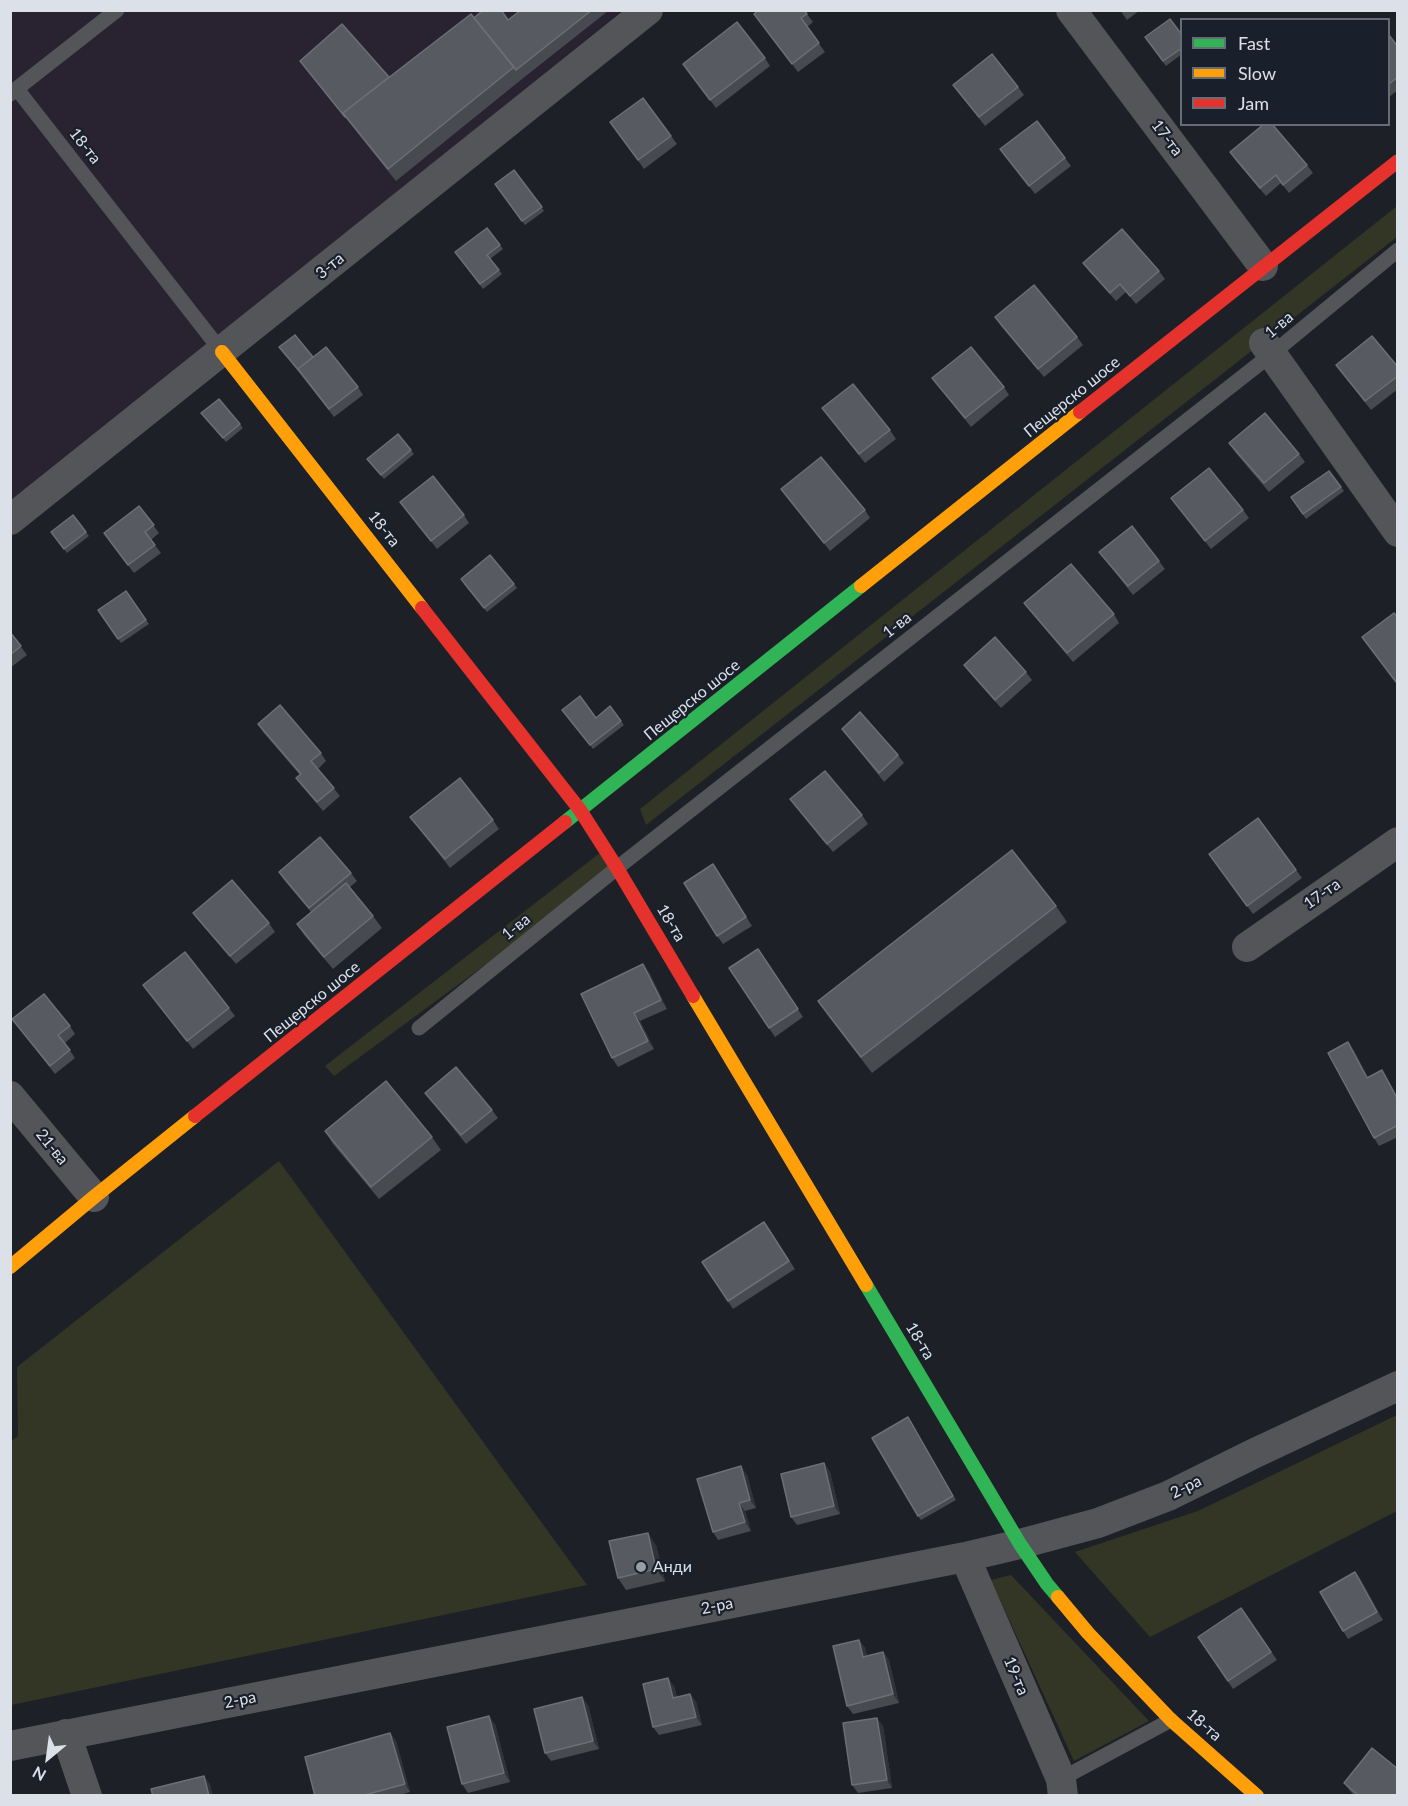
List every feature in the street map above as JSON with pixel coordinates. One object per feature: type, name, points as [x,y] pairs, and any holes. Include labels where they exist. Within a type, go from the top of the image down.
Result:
[{"type":"street","name":"3-та","points":[[10,520],[648,10]]},
{"type":"street","name":"17-та","points":[[1071,10],[1263,266]]},
{"type":"street","name":"Пещерско шосе","points":[[10,1268],[94,1197],[1398,161]]},
{"type":"street","points":[[1268,348],[1398,532]]},
{"type":"street","name":"18-та","points":[[222,352],[580,810],[617,868],[1020,1544],[1047,1584],[1088,1633],[1171,1720],[1257,1796]]},
{"type":"street","name":"17-та","points":[[1246,947],[1398,842]]},
{"type":"street","name":"21-ва","points":[[10,1096],[94,1197]]},
{"type":"street","name":"2-ра","points":[[10,1746],[965,1557],[1020,1544],[1098,1523],[1168,1496],[1255,1452],[1398,1386]]},
{"type":"street","name":"19-та","points":[[965,1557],[1062,1787]]},
{"type":"street","points":[[66,1734],[87,1796]]},
{"type":"lane","points":[[14,91],[117,10]]},
{"type":"lane","name":"18-та","points":[[14,91],[222,352]]},
{"type":"lane","name":"1-ва","points":[[419,1028],[1268,348],[1398,250]]},
{"type":"lane","points":[[1062,1787],[1171,1720]]},
{"type":"shaded area","points":[[11,11],[621,11],[11,505]]},
{"type":"green space","points":[[1397,206],[1397,237],[646,825],[640,809]]},
{"type":"green space","points":[[605,849],[617,868],[334,1076],[325,1066]]},
{"type":"green space","points":[[279,1161],[587,1585],[11,1705],[10,1442],[18,1436],[17,1367]]},
{"type":"green space","points":[[1397,1415],[1397,1511],[1150,1637],[1075,1552],[1198,1511]]},
{"type":"green space","points":[[1011,1575],[1149,1721],[1074,1761],[991,1580]]},
{"type":"building","points":[[483,10],[501,10],[508,20],[521,10],[592,10],[516,70],[474,18]]},
{"type":"building","points":[[759,10],[804,10],[807,14],[801,18],[819,43],[792,64],[754,14]]},
{"type":"building","points":[[471,14],[514,67],[388,169],[343,113]]},
{"type":"building","points":[[1170,19],[1180,32],[1180,49],[1163,61],[1145,37]]},
{"type":"building","points":[[737,22],[765,58],[710,100],[683,64]]},
{"type":"building","points":[[342,24],[389,77],[343,113],[345,117],[300,61]]},
{"type":"building","points":[[1390,36],[1398,47],[1398,77],[1390,83]]},
{"type":"building","points":[[992,54],[1018,87],[979,117],[953,85]]},
{"type":"building","points":[[643,98],[671,136],[638,160],[610,122]]},
{"type":"building","points":[[1037,121],[1065,158],[1029,186],[1000,149]]},
{"type":"building","points":[[1262,126],[1274,126],[1307,165],[1283,185],[1276,175],[1260,188],[1230,152]]},
{"type":"building","points":[[514,170],[542,207],[522,221],[495,184]]},
{"type":"building","points":[[487,228],[500,245],[487,255],[499,270],[480,284],[455,252]]},
{"type":"building","points":[[1122,229],[1159,271],[1130,296],[1120,284],[1110,293],[1083,263]]},
{"type":"building","points":[[1034,285],[1077,337],[1038,369],[995,317]]},
{"type":"building","points":[[295,335],[313,357],[298,369],[301,373],[279,347]]},
{"type":"building","points":[[1372,336],[1398,367],[1398,376],[1365,401],[1336,365]]},
{"type":"building","points":[[326,347],[358,387],[329,409],[298,369]]},
{"type":"building","points":[[971,347],[1004,387],[965,418],[932,378]]},
{"type":"building","points":[[853,384],[890,430],[859,454],[822,408]]},
{"type":"building","points":[[219,399],[240,424],[223,438],[201,413]]},
{"type":"building","points":[[1265,413],[1299,454],[1264,483],[1229,443]]},
{"type":"building","points":[[398,434],[411,450],[381,475],[367,459]]},
{"type":"building","points":[[821,457],[865,510],[824,543],[781,489]]},
{"type":"building","points":[[1209,468],[1243,510],[1205,541],[1171,498]]},
{"type":"building","points":[[1329,471],[1341,487],[1303,514],[1291,497]]},
{"type":"building","points":[[433,476],[464,515],[431,541],[400,502]]},
{"type":"building","points":[[139,506],[154,525],[145,532],[155,545],[128,565],[104,533]]},
{"type":"building","points":[[73,515],[86,532],[64,549],[51,532]]},
{"type":"building","points":[[1132,526],[1159,561],[1128,586],[1099,552]]},
{"type":"building","points":[[490,555],[514,584],[484,608],[461,579]]},
{"type":"building","points":[[1071,564],[1114,614],[1067,653],[1024,603]]},
{"type":"building","points":[[126,591],[146,620],[118,639],[98,610]]},
{"type":"building","points":[[1394,613],[1398,618],[1398,681],[1396,682],[1362,637]]},
{"type":"building","points":[[10,632],[21,646],[10,655]]},
{"type":"building","points":[[995,637],[1026,672],[995,700],[964,665]]},
{"type":"building","points":[[580,696],[596,718],[610,706],[621,721],[590,745],[562,710]]},
{"type":"building","points":[[280,705],[321,753],[311,761],[334,788],[317,802],[296,778],[301,774],[258,724]]},
{"type":"building","points":[[860,712],[898,755],[879,773],[842,729]]},
{"type":"building","points":[[825,771],[862,815],[827,844],[790,799]]},
{"type":"building","points":[[460,778],[493,820],[445,859],[410,817]]},
{"type":"building","points":[[1258,818],[1296,870],[1247,906],[1209,854]]},
{"type":"building","points":[[320,837],[351,873],[309,908],[279,872]]},
{"type":"building","points":[[1012,850],[1056,906],[861,1057],[818,1001]]},
{"type":"building","points":[[713,864],[746,917],[717,936],[684,883]]},
{"type":"building","points":[[232,880],[269,923],[230,956],[193,913]]},
{"type":"building","points":[[346,883],[373,916],[324,957],[297,924]]},
{"type":"building","points":[[758,949],[798,1009],[769,1028],[729,968]]},
{"type":"building","points":[[185,952],[229,1008],[187,1041],[143,985]]},
{"type":"building","points":[[643,964],[661,1000],[634,1013],[648,1041],[612,1058],[581,994]]},
{"type":"building","points":[[44,994],[70,1026],[58,1035],[70,1050],[50,1066],[12,1019]]},
{"type":"building","points":[[1348,1042],[1367,1078],[1382,1070],[1398,1100],[1398,1125],[1374,1138],[1328,1053]]},
{"type":"building","points":[[456,1067],[492,1110],[461,1135],[425,1093]]},
{"type":"building","points":[[386,1081],[432,1137],[371,1187],[325,1131]]},
{"type":"building","points":[[764,1222],[789,1261],[728,1301],[702,1262]]},
{"type":"building","points":[[908,1417],[953,1496],[918,1516],[872,1438]]},
{"type":"building","points":[[824,1463],[834,1506],[791,1517],[781,1474]]},
{"type":"building","points":[[741,1466],[750,1500],[739,1503],[745,1522],[713,1532],[697,1479]]},
{"type":"building","points":[[648,1533],[656,1569],[618,1578],[609,1541]]},
{"type":"building","points":[[1355,1572],[1377,1612],[1343,1631],[1320,1592]]},
{"type":"building","points":[[1241,1608],[1271,1652],[1228,1681],[1198,1637]]},
{"type":"building","points":[[859,1640],[863,1657],[883,1652],[893,1694],[847,1706],[833,1646]]},
{"type":"building","points":[[668,1678],[673,1698],[690,1694],[696,1717],[653,1727],[643,1684]]},
{"type":"building","points":[[582,1697],[593,1741],[545,1753],[534,1709]]},
{"type":"building","points":[[489,1716],[504,1773],[462,1784],[447,1727]]},
{"type":"building","points":[[877,1718],[887,1780],[852,1785],[843,1723]]},
{"type":"building","points":[[390,1733],[405,1784],[361,1796],[315,1796],[305,1757]]},
{"type":"building","points":[[1372,1748],[1398,1769],[1397,1796],[1359,1796],[1344,1783]]},
{"type":"building","points":[[204,1776],[209,1796],[153,1796],[151,1789]]},
{"type":"traffic: fast","points":[[565,822],[861,586]]},
{"type":"traffic: fast","points":[[866,1285],[1020,1544],[1058,1597]]},
{"type":"traffic: slow","points":[[222,352],[422,608]]},
{"type":"traffic: slow","points":[[861,586],[1080,412]]},
{"type":"traffic: slow","points":[[693,996],[866,1285]]},
{"type":"traffic: slow","points":[[10,1267],[195,1116]]},
{"type":"traffic: slow","points":[[1058,1597],[1088,1633],[1171,1720],[1257,1796]]},
{"type":"traffic: jam","points":[[1080,412],[1398,161]]},
{"type":"traffic: jam","points":[[422,608],[580,810],[693,996]]},
{"type":"traffic: jam","points":[[195,1116],[565,822]]},
{"type":"place","name":"Анди","points":[[641,1567]]}]
